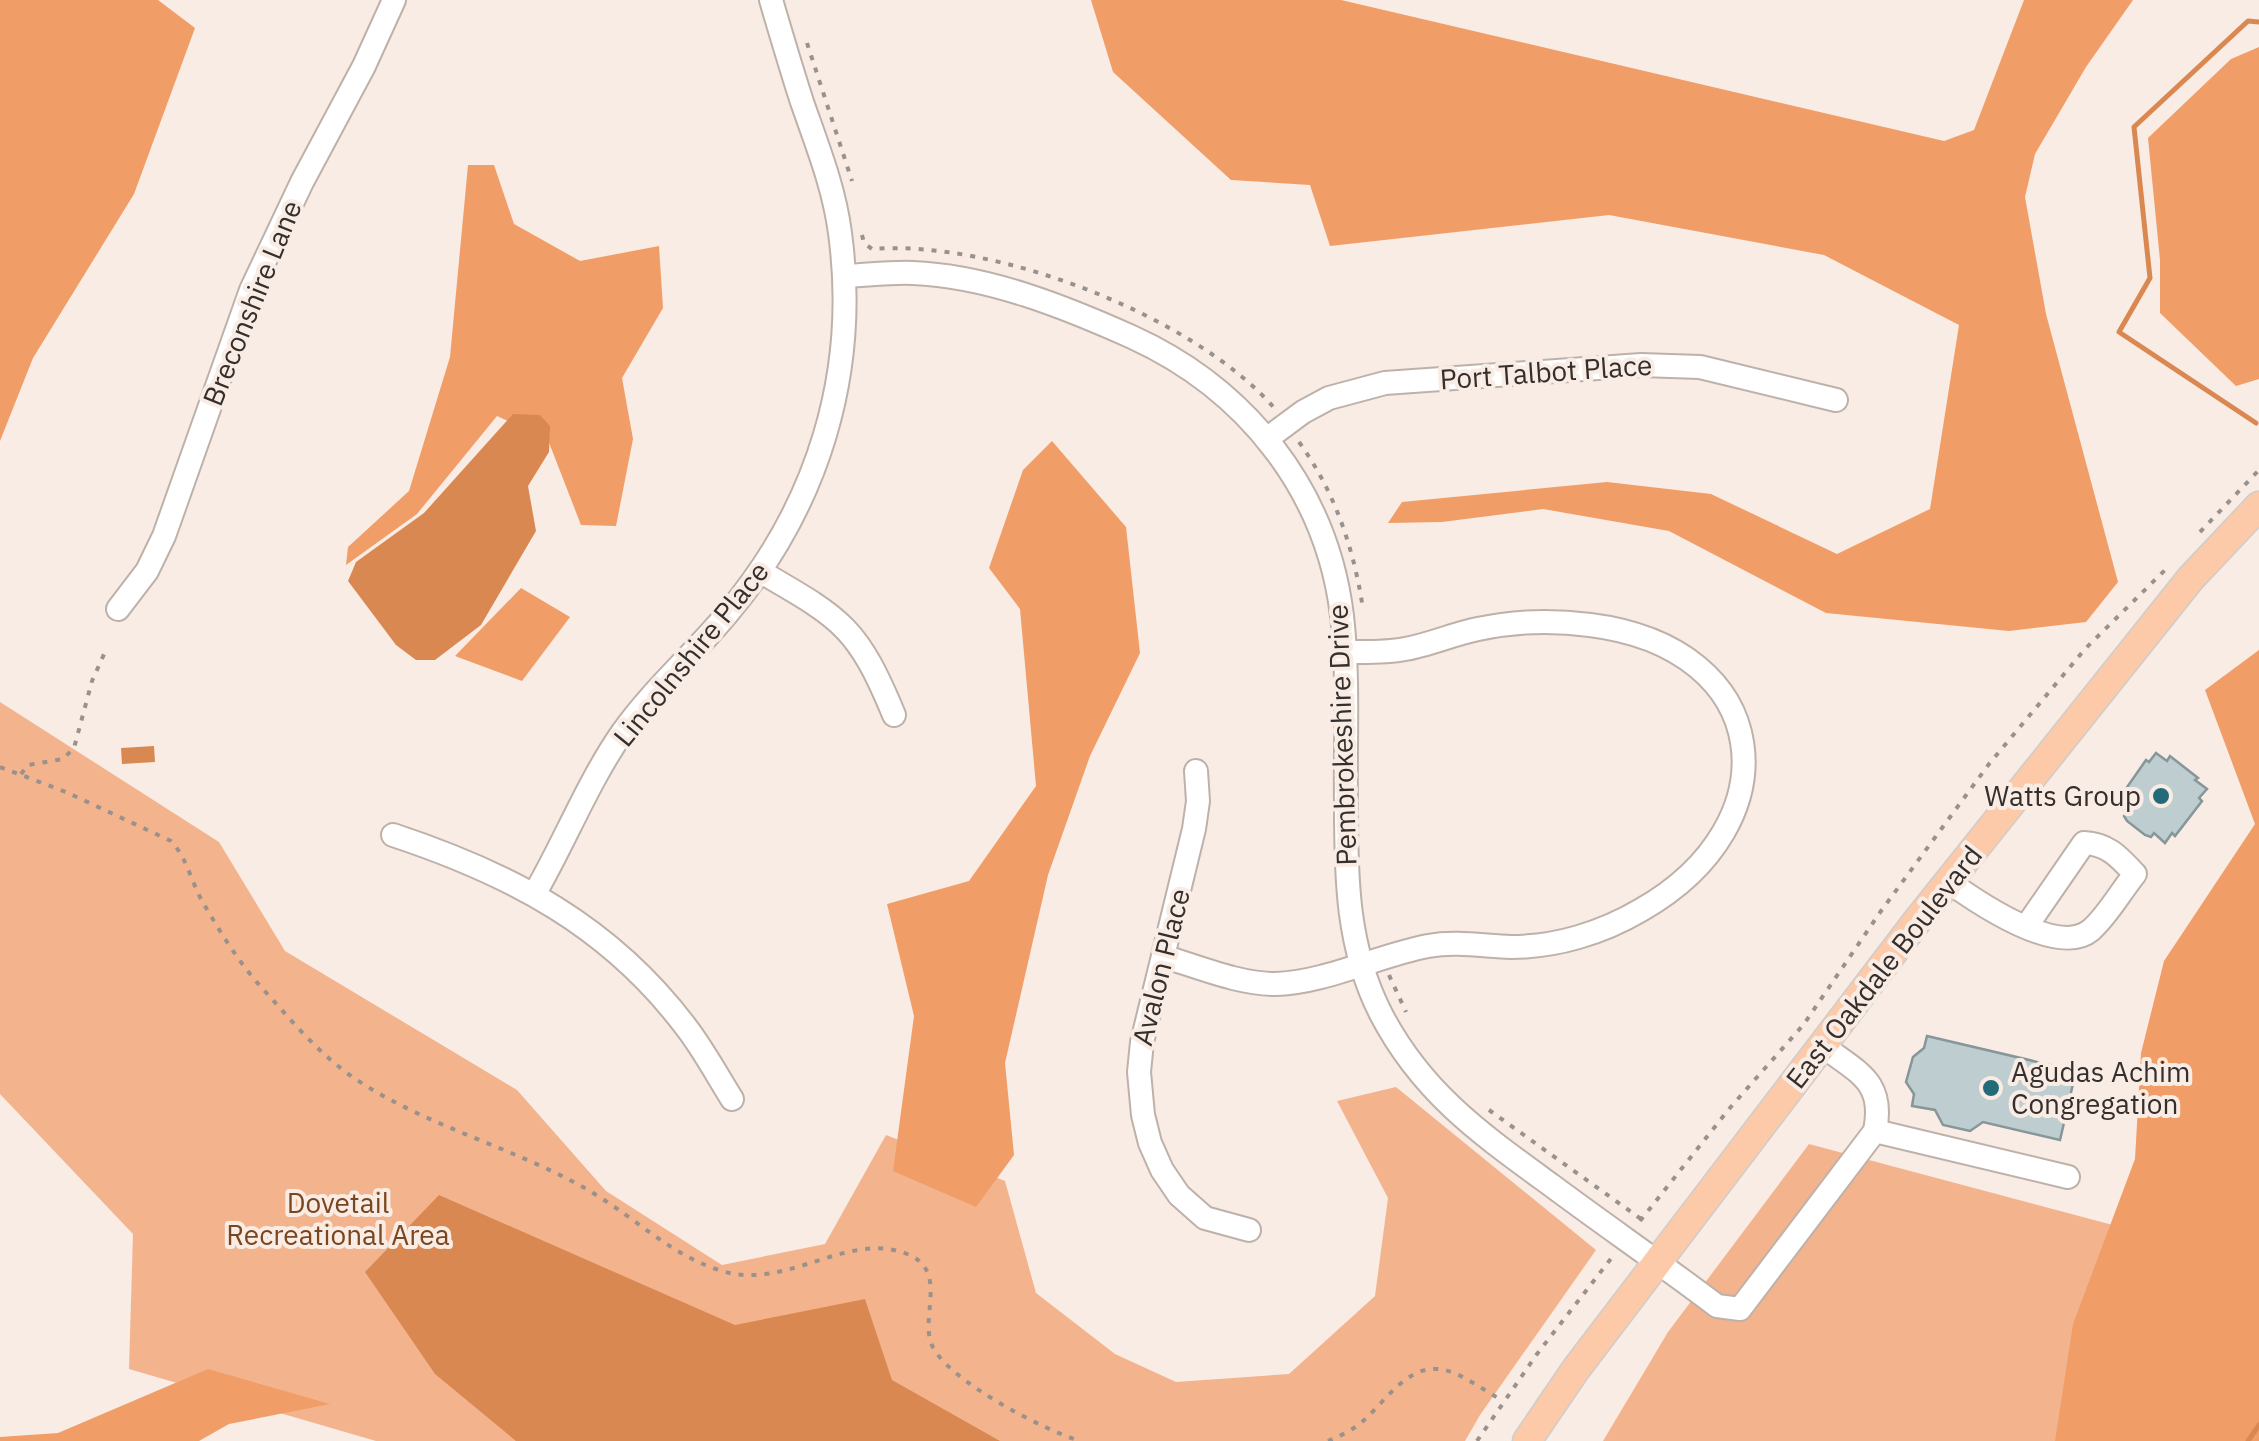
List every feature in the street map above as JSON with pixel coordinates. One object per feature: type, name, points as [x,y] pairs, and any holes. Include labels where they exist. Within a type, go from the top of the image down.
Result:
[{"type":"main road","name":"East Oakdale Boulevard","points":[[1526,1441],[1949,882],[2191,578],[2259,506]]},
{"type":"street","name":"Breconshire Lane","points":[[118,609],[147,572],[164,536],[251,290],[394,0]]},
{"type":"street","name":"Lincolnshire Place","points":[[535,894],[620,735],[654,690],[725,617],[787,530],[808,486],[829,423],[842,358],[845,276],[840,229],[830,183],[791,70],[772,0]]},
{"type":"street","name":"Pembrokeshire Drive","points":[[845,276],[940,276],[1043,302],[1099,322],[1189,367],[1277,431],[1328,550],[1340,600],[1349,912],[1371,963],[1380,1011],[1402,1051],[1446,1104],[1471,1127],[1717,1306],[1740,1308],[1874,1130]]},
{"type":"street","name":"Port Talbot Place","points":[[1277,431],[1329,398],[1385,382],[1641,365],[1700,368],[1836,400]]},
{"type":"street","points":[[760,572],[843,624],[874,668],[894,714]]},
{"type":"street","points":[[1165,957],[1270,984],[1296,982],[1426,946],[1550,944],[1610,926],[1643,909],[1688,874],[1713,847],[1739,798],[1743,748],[1729,702],[1702,667],[1664,644],[1632,633],[1565,622],[1510,624],[1405,650],[1344,652]]},
{"type":"street","name":"Avalon Place","points":[[1196,771],[1198,801],[1194,829],[1140,1058],[1143,1115],[1162,1170],[1198,1214],[1249,1230]]},
{"type":"street","points":[[393,835],[490,870],[578,921],[655,989],[688,1029],[732,1099]]},
{"type":"street","points":[[1949,882],[2012,923],[2026,927],[2074,938],[2090,931],[2135,874],[2116,853],[2099,844],[2084,843],[2026,927]]},
{"type":"street","points":[[1822,1046],[1868,1080],[1877,1095],[1874,1130],[2068,1177]]},
{"type":"path","points":[[868,248],[950,251],[1045,276],[1106,299],[1192,340],[1250,385],[1277,431],[1323,480],[1354,560],[1364,615]]},
{"type":"path","points":[[2197,535],[2259,470]]},
{"type":"path","points":[[1477,1441],[1626,1240],[1729,1109],[1804,1024],[1880,911],[1989,764],[2085,649],[2174,561]]},
{"type":"path","points":[[21,774],[28,765],[63,759],[74,748],[92,681],[105,652]]},
{"type":"path","points":[[0,766],[171,841],[181,852],[202,901],[259,985],[352,1077],[404,1106],[582,1188],[665,1245],[722,1271],[760,1276],[868,1249],[906,1253],[916,1258],[927,1274],[932,1304],[929,1334],[942,1360],[1013,1411],[1080,1441]]},
{"type":"path","points":[[1371,963],[1408,1017]]},
{"type":"path","points":[[1484,1106],[1642,1220]]},
{"type":"path","points":[[1328,1441],[1362,1422],[1400,1382],[1425,1370],[1458,1374],[1503,1401]]},
{"type":"green space","name":"Dovetail Recreational Area","points":[[0,702],[219,842],[285,951],[517,1090],[606,1191],[722,1265],[825,1244],[886,1135],[1005,1181],[1036,1293],[1115,1354],[1176,1382],[1289,1374],[1375,1296],[1388,1198],[1337,1101],[1396,1087],[1596,1250],[1465,1441],[376,1441],[129,1369],[133,1234],[0,1094]]},
{"type":"green space","points":[[1809,1144],[2154,1236],[2099,1441],[1603,1441],[1668,1332]]},
{"type":"shaded area","points":[[0,0],[158,0],[195,28],[134,194],[33,358],[0,441]]},
{"type":"shaded area","points":[[1091,0],[1341,0],[1944,141],[1974,130],[2024,0],[2133,0],[2086,67],[2035,154],[2025,197],[2046,314],[2118,582],[2086,622],[2009,631],[1826,613],[1669,531],[1543,509],[1442,522],[1388,523],[1402,502],[1607,482],[1711,494],[1837,554],[1930,509],[1959,325],[1824,255],[1609,215],[1330,246],[1310,185],[1231,180],[1113,72]]},
{"type":"shaded area","points":[[2259,47],[2259,379],[2236,386],[2160,313],[2160,260],[2148,138],[2231,59]]},
{"type":"shaded area","points":[[468,165],[494,165],[514,224],[580,261],[659,246],[663,308],[622,378],[633,439],[616,526],[581,525],[548,440],[497,416],[417,514],[346,565],[348,547],[409,491],[450,357]]},
{"type":"shaded area","points":[[513,414],[540,415],[550,426],[549,452],[528,486],[536,531],[481,625],[435,660],[416,660],[396,645],[348,581],[356,562],[424,513]]},
{"type":"shaded area","points":[[1052,441],[1126,527],[1140,653],[1090,756],[1048,875],[1005,1063],[1014,1155],[976,1207],[893,1171],[914,1016],[887,904],[969,881],[1036,786],[1020,609],[989,568],[1023,470]]},
{"type":"shaded area","points":[[521,588],[570,617],[522,681],[455,656]]},
{"type":"shaded area","points":[[2259,650],[2259,1441],[2055,1441],[2073,1324],[2135,1159],[2141,1053],[2164,961],[2255,824],[2205,690]]},
{"type":"shaded area","points":[[154,746],[155,762],[122,764],[121,748]]},
{"type":"shaded area","points":[[439,1195],[735,1325],[865,1299],[892,1380],[1000,1441],[516,1441],[435,1374],[365,1272]]},
{"type":"shaded area","points":[[208,1369],[330,1404],[229,1424],[199,1441],[0,1441],[0,1437],[58,1433]]},
{"type":"building","name":"Watts Group","points":[[2156,753],[2167,761],[2170,756],[2207,789],[2175,836],[2172,833],[2165,843],[2154,833],[2151,837],[2145,835],[2127,821],[2127,812],[2116,803],[2146,760],[2149,762]]},
{"type":"building","name":"Agudas Achim Congregation","points":[[1927,1036],[2076,1071],[2060,1140],[1983,1122],[1970,1131],[1943,1125],[1935,1110],[1912,1106],[1914,1094],[1906,1082],[1913,1057],[1924,1048]]},
{"type":"waterway","points":[[2256,423],[2119,332],[2150,278],[2134,127],[2248,21],[2259,22]]},
{"type":"waterway","points":[[2248,1441],[2259,1425]]},
{"type":"place","name":"Watts Group","points":[[2161,796]]},
{"type":"place","name":"Agudas Achim Congregation","points":[[1991,1088]]}]
